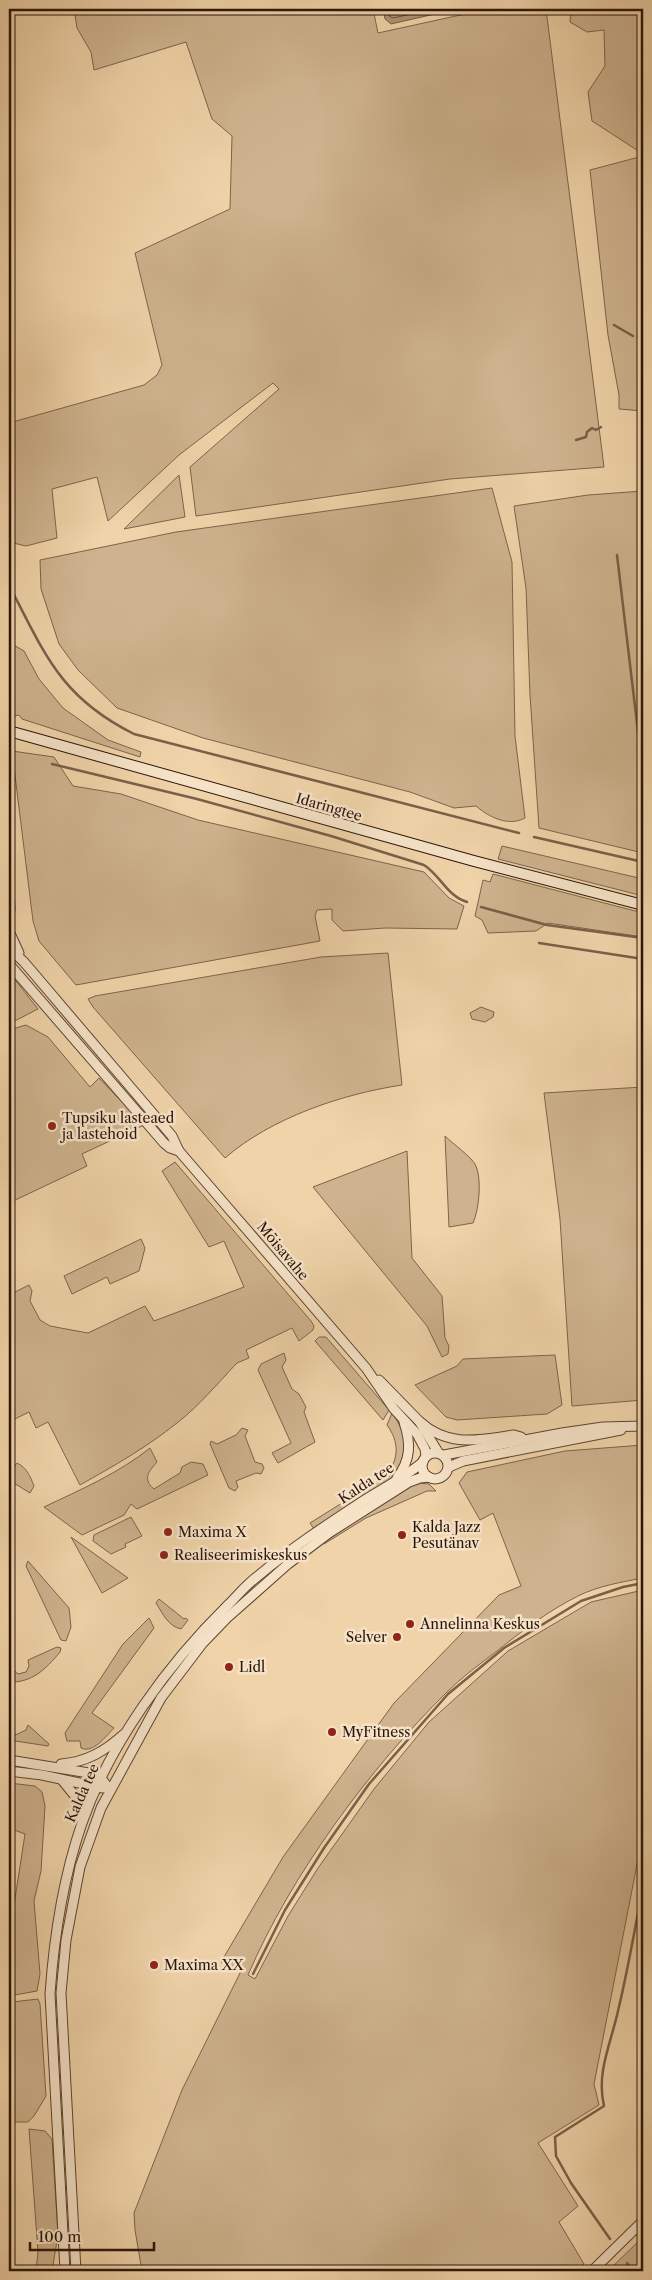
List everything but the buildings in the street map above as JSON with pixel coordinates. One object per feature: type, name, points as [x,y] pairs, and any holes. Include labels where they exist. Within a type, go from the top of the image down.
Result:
[{"type":"main road","name":"Idaringtee","points":[[12,732],[474,861],[643,905]]},
{"type":"street","points":[[9,886],[9,916]]},
{"type":"street","points":[[9,931],[24,962]]},
{"type":"street","name":"Mõisavahe","points":[[9,948],[24,962],[172,1136],[179,1151],[366,1368],[394,1408],[417,1434],[424,1449],[424,1459]]},
{"type":"street","name":"Mõisavahe","points":[[9,964],[164,1143],[179,1151]]},
{"type":"street","name":"Mõisavahe","points":[[366,1368],[400,1400],[441,1454]]},
{"type":"street","points":[[395,1481],[407,1463],[410,1450],[404,1420]]},
{"type":"street","points":[[418,1422],[440,1437],[454,1440],[514,1435],[526,1438]]},
{"type":"street","points":[[630,1427],[604,1434],[549,1443],[463,1461],[449,1467],[442,1477],[429,1477],[423,1470],[424,1459],[441,1454],[526,1438],[603,1427],[643,1426]]},
{"type":"street","points":[[441,1454],[449,1467]]},
{"type":"street","name":"Kalda tee","points":[[65,2271],[50,1994],[52,1963],[60,1911],[82,1822],[100,1782],[130,1728],[154,1690],[189,1644],[257,1576],[320,1530],[395,1481],[424,1459]]},
{"type":"street","name":"Kalda tee","points":[[76,2271],[61,1992],[66,1940],[80,1867],[90,1836],[110,1790],[161,1698],[196,1650],[226,1618],[288,1564],[329,1533],[409,1482],[429,1477]]},
{"type":"street","points":[[50,1766],[80,1762],[100,1754],[130,1728]]},
{"type":"street","points":[[9,1760],[80,1770],[110,1790]]},
{"type":"street","points":[[9,1766],[23,1768],[35,1764]]},
{"type":"street","points":[[9,1771],[62,1780],[100,1782]]},
{"type":"street","points":[[62,1780],[79,1802],[82,1822]]},
{"type":"street","points":[[592,2271],[643,2221]]},
{"type":"shaded area","points":[[74,9],[373,9],[378,33],[488,9],[546,9],[604,467],[450,479],[196,516],[190,467],[279,389],[273,383],[179,455],[108,521],[97,477],[52,489],[57,538],[26,546],[9,542],[9,423],[144,385],[157,375],[162,365],[135,253],[230,209],[232,136],[212,119],[186,42],[94,70],[91,52],[77,28]]},
{"type":"shaded area","points":[[571,9],[643,9],[643,154],[592,121],[588,92],[605,66],[604,30],[587,32],[570,22]]},
{"type":"shaded area","points":[[643,156],[643,411],[619,409],[619,395],[608,335],[590,170]]},
{"type":"shaded area","points":[[179,475],[185,517],[124,529]]},
{"type":"shaded area","points":[[492,488],[512,562],[515,736],[525,818],[519,821],[499,820],[476,806],[454,808],[410,792],[203,738],[117,708],[78,670],[59,644],[41,589],[40,560],[176,532]]},
{"type":"shaded area","points":[[643,491],[643,853],[539,828],[530,695],[526,588],[514,506],[588,495]]},
{"type":"shaded area","points":[[12,644],[24,651],[39,679],[63,708],[108,740],[141,752],[140,757],[22,719],[19,715],[10,717],[9,645]]},
{"type":"shaded area","points":[[12,751],[54,757],[73,786],[121,794],[198,820],[424,872],[449,898],[464,906],[457,929],[385,928],[343,931],[332,920],[332,909],[317,910],[315,916],[320,941],[76,985],[39,941],[33,921]]},
{"type":"shaded area","points":[[502,846],[643,879],[643,896],[498,859]]},
{"type":"shaded area","points":[[493,874],[643,913],[643,937],[548,923],[536,931],[488,933],[482,920],[475,916],[483,880],[490,882]]},
{"type":"shaded area","points":[[388,953],[402,1085],[356,1095],[308,1110],[264,1131],[225,1158],[88,999],[95,996],[321,957]]},
{"type":"shaded area","points":[[9,972],[38,1009],[9,1024]]},
{"type":"shaded area","points":[[481,1007],[494,1012],[493,1017],[485,1022],[472,1019],[470,1013]]},
{"type":"shaded area","points":[[26,1025],[48,1037],[90,1087],[99,1078],[144,1125],[82,1154],[87,1166],[9,1203],[9,1030]]},
{"type":"shaded area","points":[[643,1087],[643,1400],[572,1406],[560,1219],[544,1093]]},
{"type":"shaded area","points":[[445,1136],[467,1155],[476,1166],[478,1172],[479,1195],[473,1223],[449,1227]]},
{"type":"shaded area","points":[[407,1151],[412,1258],[442,1296],[445,1338],[449,1346],[448,1354],[442,1357],[427,1326],[313,1187]]},
{"type":"shaded area","points":[[175,1162],[311,1321],[314,1326],[313,1330],[299,1341],[292,1328],[246,1350],[249,1358],[237,1363],[201,1402],[166,1432],[80,1485],[48,1422],[36,1428],[29,1412],[9,1422],[9,1295],[29,1285],[32,1291],[30,1301],[40,1320],[50,1326],[88,1333],[145,1306],[154,1321],[244,1287],[224,1241],[209,1247],[162,1171]]},
{"type":"shaded area","points":[[141,1239],[145,1248],[139,1271],[110,1284],[107,1277],[72,1294],[64,1276]]},
{"type":"shaded area","points":[[319,1337],[326,1337],[389,1410],[383,1420],[315,1341]]},
{"type":"shaded area","points":[[284,1353],[286,1360],[282,1367],[292,1389],[299,1394],[306,1407],[304,1412],[315,1442],[278,1463],[272,1453],[291,1443],[258,1370],[261,1364]]},
{"type":"shaded area","points":[[555,1355],[562,1405],[547,1414],[457,1420],[446,1417],[415,1385],[457,1366],[463,1359]]},
{"type":"shaded area","points":[[392,1413],[402,1431],[405,1448],[404,1457],[396,1473],[389,1481],[314,1529],[310,1523],[385,1476],[390,1470],[396,1450],[394,1437],[387,1425]]},
{"type":"shaded area","points":[[242,1428],[248,1430],[245,1436],[255,1462],[262,1464],[264,1468],[261,1474],[256,1473],[236,1481],[238,1487],[235,1491],[229,1488],[210,1444],[211,1441],[217,1444],[236,1435]]},
{"type":"shaded area","points":[[643,1445],[643,1578],[602,1587],[567,1602],[526,1629],[447,1692],[389,1755],[334,1825],[286,1899],[248,1975],[255,1979],[288,1916],[318,1868],[374,1789],[429,1722],[508,1651],[591,1602],[643,1590],[643,1834],[594,2084],[599,2105],[538,2143],[578,2206],[559,2222],[584,2264],[577,2271],[142,2271],[134,2213],[182,2090],[241,1971],[221,1962],[283,1857],[394,1703],[499,1595],[521,1586],[493,1513],[480,1520],[459,1483],[467,1472],[565,1451]]},
{"type":"shaded area","points":[[150,1448],[157,1462],[148,1475],[148,1482],[154,1489],[180,1473],[182,1467],[191,1462],[203,1464],[208,1475],[137,1509],[131,1504],[124,1515],[82,1535],[44,1507],[112,1473]]},
{"type":"shaded area","points":[[17,1463],[26,1470],[31,1479],[34,1486],[30,1493],[9,1480],[9,1473]]},
{"type":"shaded area","points":[[418,1483],[429,1484],[436,1491],[427,1491],[366,1518],[324,1544],[321,1542],[402,1491]]},
{"type":"shaded area","points":[[131,1517],[142,1536],[125,1544],[126,1547],[111,1554],[93,1541],[94,1535]]},
{"type":"shaded area","points":[[71,1537],[128,1578],[102,1593]]},
{"type":"shaded area","points":[[28,1561],[69,1608],[71,1627],[66,1641],[61,1640],[26,1566]]},
{"type":"shaded area","points":[[159,1599],[184,1619],[188,1620],[181,1629],[166,1619],[156,1603]]},
{"type":"shaded area","points":[[149,1618],[154,1628],[92,1713],[114,1728],[90,1749],[81,1748],[80,1741],[67,1741],[65,1733],[123,1644]]},
{"type":"shaded area","points":[[57,1647],[61,1648],[60,1652],[38,1674],[25,1680],[9,1682],[9,1670],[11,1668],[18,1674],[26,1672],[29,1666],[28,1660]]},
{"type":"shaded area","points":[[28,1725],[49,1744],[48,1746],[9,1740],[9,1738],[26,1730]]},
{"type":"shaded area","points":[[9,1783],[35,1786],[42,1792],[45,1806],[41,1871],[34,1901],[40,1974],[37,1991],[9,1996],[14,1905],[25,1834],[9,1828]]},
{"type":"shaded area","points":[[12,1998],[12,2002],[38,1999],[40,2004],[46,2096],[34,2116],[28,2122],[9,2122],[9,1999]]},
{"type":"shaded area","points":[[29,2129],[45,2131],[52,2139],[58,2235],[52,2271],[36,2271],[38,2252]]},
{"type":"shaded area","points":[[643,2237],[643,2271],[608,2271]]},
{"type":"water","points":[[383,9],[457,9],[391,24],[385,19]]},
{"type":"waterway","points":[[614,325],[633,336]]},
{"type":"waterway","points":[[576,440],[586,437],[587,432],[592,428],[596,430],[601,427]]},
{"type":"waterway","points":[[617,555],[643,774]]},
{"type":"waterway","points":[[9,585],[45,653],[71,689],[88,705],[134,734],[519,833]]},
{"type":"waterway","points":[[52,764],[197,799],[331,836],[424,865],[449,891],[467,902]]},
{"type":"waterway","points":[[534,837],[643,862]]},
{"type":"waterway","points":[[481,907],[547,925],[643,938]]},
{"type":"waterway","points":[[539,943],[643,959]]},
{"type":"waterway","points":[[253,1974],[285,1910],[324,1848],[369,1784],[448,1694],[504,1648],[581,1601],[623,1587],[643,1583]]},
{"type":"waterway","points":[[610,2239],[571,2183],[556,2156],[555,2137],[604,2106],[602,2082],[605,2058],[625,1980],[643,1886]]},
{"type":"waterway","points":[[627,2263],[632,2271]]},
{"type":"place","name":"Tupsiku lasteaed ja lastehoid","points":[[52,1126]]},
{"type":"place","name":"Maxima X","points":[[168,1532]]},
{"type":"place","name":"Kalda Jazz Pesutänav","points":[[402,1535]]},
{"type":"place","name":"Realiseerimiskeskus","points":[[164,1555]]},
{"type":"place","name":"Annelinna Keskus","points":[[410,1624]]},
{"type":"place","name":"Selver","points":[[397,1637]]},
{"type":"place","name":"Lidl","points":[[229,1667]]},
{"type":"place","name":"MyFitness","points":[[332,1732]]},
{"type":"place","name":"Maxima XX","points":[[154,1965]]}]
